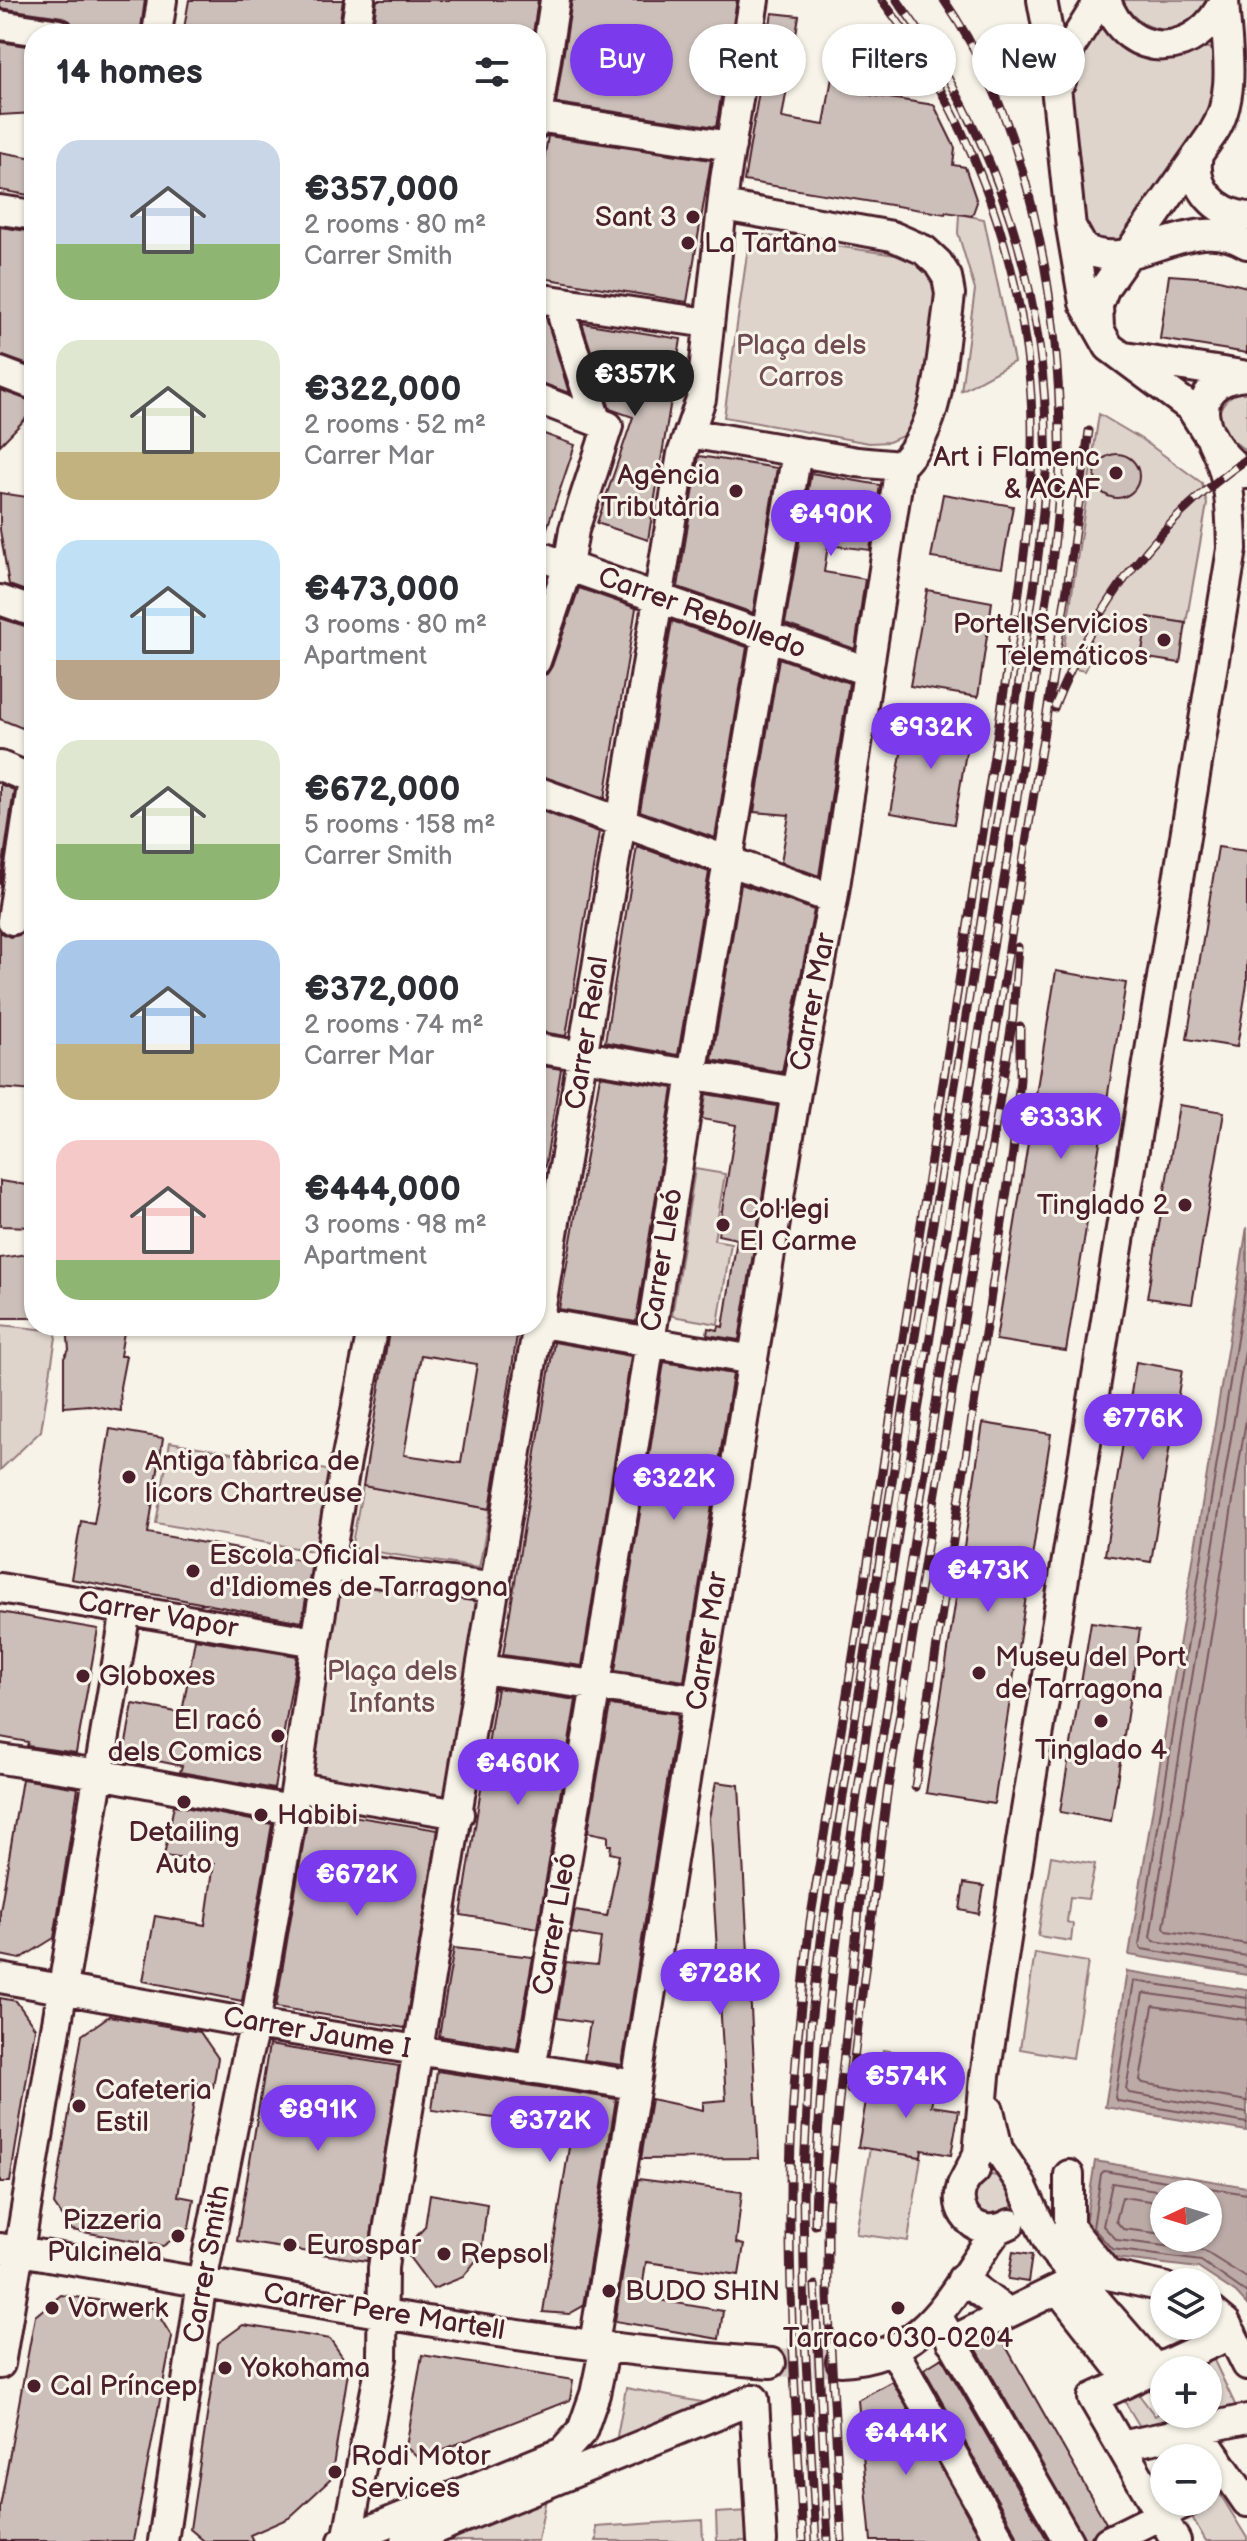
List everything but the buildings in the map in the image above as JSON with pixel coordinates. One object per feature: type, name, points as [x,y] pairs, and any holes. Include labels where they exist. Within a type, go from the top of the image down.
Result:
[{"type":"street","points":[[158,24],[162,0]]},
{"type":"street","points":[[356,24],[360,0]]},
{"type":"street","points":[[546,56],[555,0]]},
{"type":"street","name":"Carrer Reial","points":[[546,1276],[682,454],[701,399],[723,206],[754,0]]},
{"type":"street","points":[[1042,0],[1061,121],[1071,227],[1082,295],[1105,342],[1191,408],[1227,460],[1247,474]]},
{"type":"street","points":[[1061,121],[1060,83],[1066,56],[1100,0]]},
{"type":"street","points":[[1106,0],[1115,19],[1133,37],[1157,45],[1190,40],[1201,34],[1217,16],[1224,0]]},
{"type":"street","points":[[1100,333],[1097,314],[1101,295],[1219,124],[1228,99],[1224,0]]},
{"type":"street","points":[[0,25],[24,29]]},
{"type":"street","points":[[546,120],[731,146]]},
{"type":"street","points":[[1198,155],[1197,171],[1204,193],[1228,213],[1247,217]]},
{"type":"street","points":[[689,433],[857,462],[900,466],[920,442],[931,419],[950,294],[947,277],[938,263],[924,250],[892,236],[723,206]]},
{"type":"street","points":[[0,210],[24,214]]},
{"type":"street","points":[[1071,227],[1078,241],[1090,252],[1106,255],[1129,253],[1193,234],[1224,234],[1247,244]]},
{"type":"street","points":[[546,300],[708,323]]},
{"type":"street","points":[[546,631],[568,566],[574,530],[602,423],[563,318],[565,303]]},
{"type":"street","points":[[1120,356],[1246,376]]},
{"type":"street","points":[[0,372],[24,381]]},
{"type":"street","points":[[1008,2313],[967,2272],[964,2215],[959,2195],[978,2154],[983,2086],[1232,549],[1229,487],[1204,414],[1209,395],[1222,382],[1246,376]]},
{"type":"street","points":[[546,402],[602,423]]},
{"type":"street","name":"Carrer Lleó","points":[[531,2069],[596,1685],[692,1075],[797,452]]},
{"type":"street","name":"Carrer Mar","points":[[346,2540],[563,2452],[582,2431],[595,2394],[635,2085],[796,1092],[833,899],[900,466]]},
{"type":"street","points":[[1232,549],[1247,516]]},
{"type":"street","name":"Carrer Rebolledo","points":[[546,558],[867,671]]},
{"type":"street","points":[[0,600],[24,608]]},
{"type":"street","points":[[0,766],[24,776]]},
{"type":"street","points":[[546,795],[833,899]]},
{"type":"street","points":[[12,920],[24,844]]},
{"type":"street","points":[[546,1050],[796,1092]]},
{"type":"street","points":[[546,1324],[753,1360]]},
{"type":"street","name":"Carrer Smith","points":[[163,2541],[202,2282],[255,2024],[346,1461],[371,1336]]},
{"type":"street","name":"Carrer Reial","points":[[346,2540],[382,2358],[383,2268],[536,1336]]},
{"type":"street","points":[[329,1566],[496,1588]]},
{"type":"street","name":"Carrer Vapor","points":[[0,1588],[316,1642]]},
{"type":"street","points":[[0,2364],[9,2250],[62,1989],[126,1610]]},
{"type":"street","points":[[482,1669],[697,1700]]},
{"type":"street","points":[[0,1759],[293,1799],[459,1814]]},
{"type":"street","name":"Carrer Jaume I","points":[[0,1978],[255,2024],[635,2085]]},
{"type":"street","points":[[983,2086],[998,2149],[1019,2183],[1051,2248],[1079,2278],[1150,2378],[1093,2398],[1150,2496]]},
{"type":"street","points":[[944,2329],[967,2272],[1001,2228],[1018,2217],[1022,2209],[1019,2183],[1007,2169],[986,2165],[968,2176],[962,2185]]},
{"type":"street","points":[[1069,2175],[1069,2226],[1079,2278]]},
{"type":"street","points":[[964,2215],[980,2228],[1001,2228],[1051,2248]]},
{"type":"street","name":"Carrer Pere Martell","points":[[9,2250],[382,2313],[600,2345],[771,2363]]},
{"type":"street","points":[[841,2361],[864,2360],[944,2329],[1008,2313],[1079,2278],[1108,2275],[1150,2284]]},
{"type":"street","points":[[1222,2320],[1247,2365]]},
{"type":"street","points":[[944,2329],[1068,2541]]},
{"type":"street","points":[[1191,2356],[1232,2334]]},
{"type":"street","points":[[893,2349],[1001,2541]]},
{"type":"street","points":[[406,2541],[754,2399],[762,2541]]},
{"type":"street","points":[[1222,2420],[1247,2419]]},
{"type":"street","points":[[1121,2446],[1174,2428]]},
{"type":"street","points":[[1196,2428],[1234,2487]]},
{"type":"street","points":[[1125,2537],[1159,2516]]},
{"type":"street","points":[[1162,2516],[1176,2541]]},
{"type":"green space","points":[[1123,0],[1210,0],[1199,17],[1189,24],[1168,30],[1146,25],[1137,19]]},
{"type":"green space","points":[[1104,26],[1186,54],[1209,48],[1215,56],[1217,106],[1117,242],[1094,243],[1078,221],[1072,96],[1085,96],[1085,46],[1090,33]]},
{"type":"green space","points":[[959,214],[984,219],[1014,362],[961,391],[975,290],[958,233]]},
{"type":"green space","name":"Plaça dels Carros","points":[[750,233],[902,256],[927,272],[939,299],[922,417],[907,434],[889,442],[869,443],[724,417]]},
{"type":"green space","points":[[1247,390],[1246,451],[1220,427],[1219,412],[1232,395]]},
{"type":"green space","points":[[1099,414],[1143,440],[1202,483],[1207,504],[1186,623],[1148,617],[1141,657],[1096,649],[1085,671],[1061,666]]},
{"type":"green space","points":[[695,1169],[725,1174],[714,1240],[731,1243],[718,1324],[672,1316]]},
{"type":"green space","points":[[0,1325],[24,1328],[24,1336],[56,1336],[41,1431],[0,1470]]},
{"type":"green space","points":[[170,1442],[332,1471],[318,1552],[156,1523]]},
{"type":"green space","points":[[363,1486],[490,1509],[479,1568],[351,1548]]},
{"type":"green space","name":"Plaça dels Infants","points":[[339,1576],[478,1600],[444,1798],[306,1775]]},
{"type":"green space","points":[[1051,1856],[1095,1864],[1088,1899],[1070,1897],[1067,1922],[1073,1924],[1071,1941],[1038,1936]]},
{"type":"green space","points":[[1035,1953],[1088,1962],[1073,2058],[1020,2049]]},
{"type":"green space","points":[[883,2050],[940,2058],[935,2087],[879,2079]]},
{"type":"green space","points":[[870,2148],[921,2157],[908,2241],[856,2234]]},
{"type":"green space","points":[[992,2175],[1006,2182],[1013,2194],[1011,2208],[1000,2220],[972,2211],[972,2185],[984,2176]]},
{"type":"green space","points":[[1222,2377],[1240,2415],[1222,2415]]},
{"type":"green space","points":[[626,2388],[718,2405],[615,2447]]},
{"type":"green space","points":[[1134,2388],[1150,2409],[1150,2428],[1175,2430],[1145,2435],[1120,2394]]},
{"type":"green space","points":[[1222,2497],[1247,2541],[1206,2541],[1191,2516],[1222,2516]]},
{"type":"green space","points":[[546,2498],[538,2541],[438,2541]]},
{"type":"green space","points":[[749,2511],[751,2541],[717,2541],[716,2513]]},
{"type":"green space","points":[[702,2520],[703,2541],[595,2541],[596,2527]]},
{"type":"water","points":[[1247,1227],[1247,1975],[1129,1955]]},
{"type":"water","points":[[1127,1971],[1247,1990],[1247,2131],[1105,2107]]},
{"type":"water","points":[[1095,2161],[1206,2180],[1150,2180],[1150,2252],[1222,2252],[1222,2183],[1247,2187],[1247,2305],[1222,2284],[1222,2268],[1107,2257],[1084,2232]]},
{"type":"tunnel","points":[[771,2363],[841,2361]]},
{"type":"railway","points":[[803,2541],[792,2325],[790,2161],[806,1956],[1014,625],[1031,487],[1032,418],[1024,331],[1000,230],[963,133],[939,87],[882,0]]},
{"type":"railway","points":[[816,2541],[805,2341],[803,2194],[811,2023],[823,1925],[1034,588],[1046,473],[1045,409],[1039,346],[1028,284],[1012,224],[964,108],[933,53],[897,0]]},
{"type":"railway","points":[[815,2225],[821,2088],[844,1885],[903,1497],[1016,806],[1059,494],[1060,434],[1053,322],[1032,208],[1017,152],[997,98],[973,47],[944,0]]},
{"type":"railway","points":[[842,2541],[828,2297],[828,2207],[867,1833],[1067,588],[1089,431]]},
{"type":"railway","points":[[1054,708],[1089,635],[1132,569],[1185,510],[1247,459]]},
{"type":"railway","points":[[850,2090],[887,1794],[1013,1017],[1018,947]]},
{"type":"railway","points":[[915,1787],[1013,1152],[1020,1079],[1020,1026]]},
{"type":"railway","points":[[815,2285],[828,2541]]},
{"type":"place","name":"Sant 3","points":[[693,217]]},
{"type":"place","name":"La Tartana","points":[[688,243]]},
{"type":"place","name":"Art i Flamenc & ACAF","points":[[1116,473]]},
{"type":"place","name":"Agència Tributària","points":[[736,491]]},
{"type":"place","name":"Portel Servicios Telemáticos","points":[[1164,640]]},
{"type":"place","name":"Tinglado 2","points":[[1185,1205]]},
{"type":"place","name":"Col·legi El Carme","points":[[723,1225]]},
{"type":"place","name":"Antiga fàbrica de licors Chartreuse","points":[[129,1477]]},
{"type":"place","name":"Escola Oficial d'Idiomes de Tarragona","points":[[193,1571]]},
{"type":"place","name":"Museu del Port de Tarragona","points":[[979,1673]]},
{"type":"place","name":"Globoxes","points":[[83,1676]]},
{"type":"place","name":"Tinglado 4","points":[[1101,1721]]},
{"type":"place","name":"El racó dels Comics","points":[[278,1736]]},
{"type":"place","name":"Detailing Auto","points":[[184,1802]]},
{"type":"place","name":"Habibi","points":[[261,1815]]},
{"type":"place","name":"Cafeteria Estil","points":[[79,2106]]},
{"type":"place","name":"Pizzeria Pulcinela","points":[[178,2236]]},
{"type":"place","name":"Eurospar","points":[[290,2245]]},
{"type":"place","name":"Repsol","points":[[444,2254]]},
{"type":"place","name":"BUDO SHIN","points":[[609,2291]]},
{"type":"place","name":"Vorwerk","points":[[52,2308]]},
{"type":"place","name":"Tarraco 030-0204","points":[[898,2308]]},
{"type":"place","name":"Yokohama","points":[[225,2368]]},
{"type":"place","name":"Cal Príncep","points":[[34,2386]]},
{"type":"place","name":"Rodi Motor Services","points":[[335,2472]]}]
